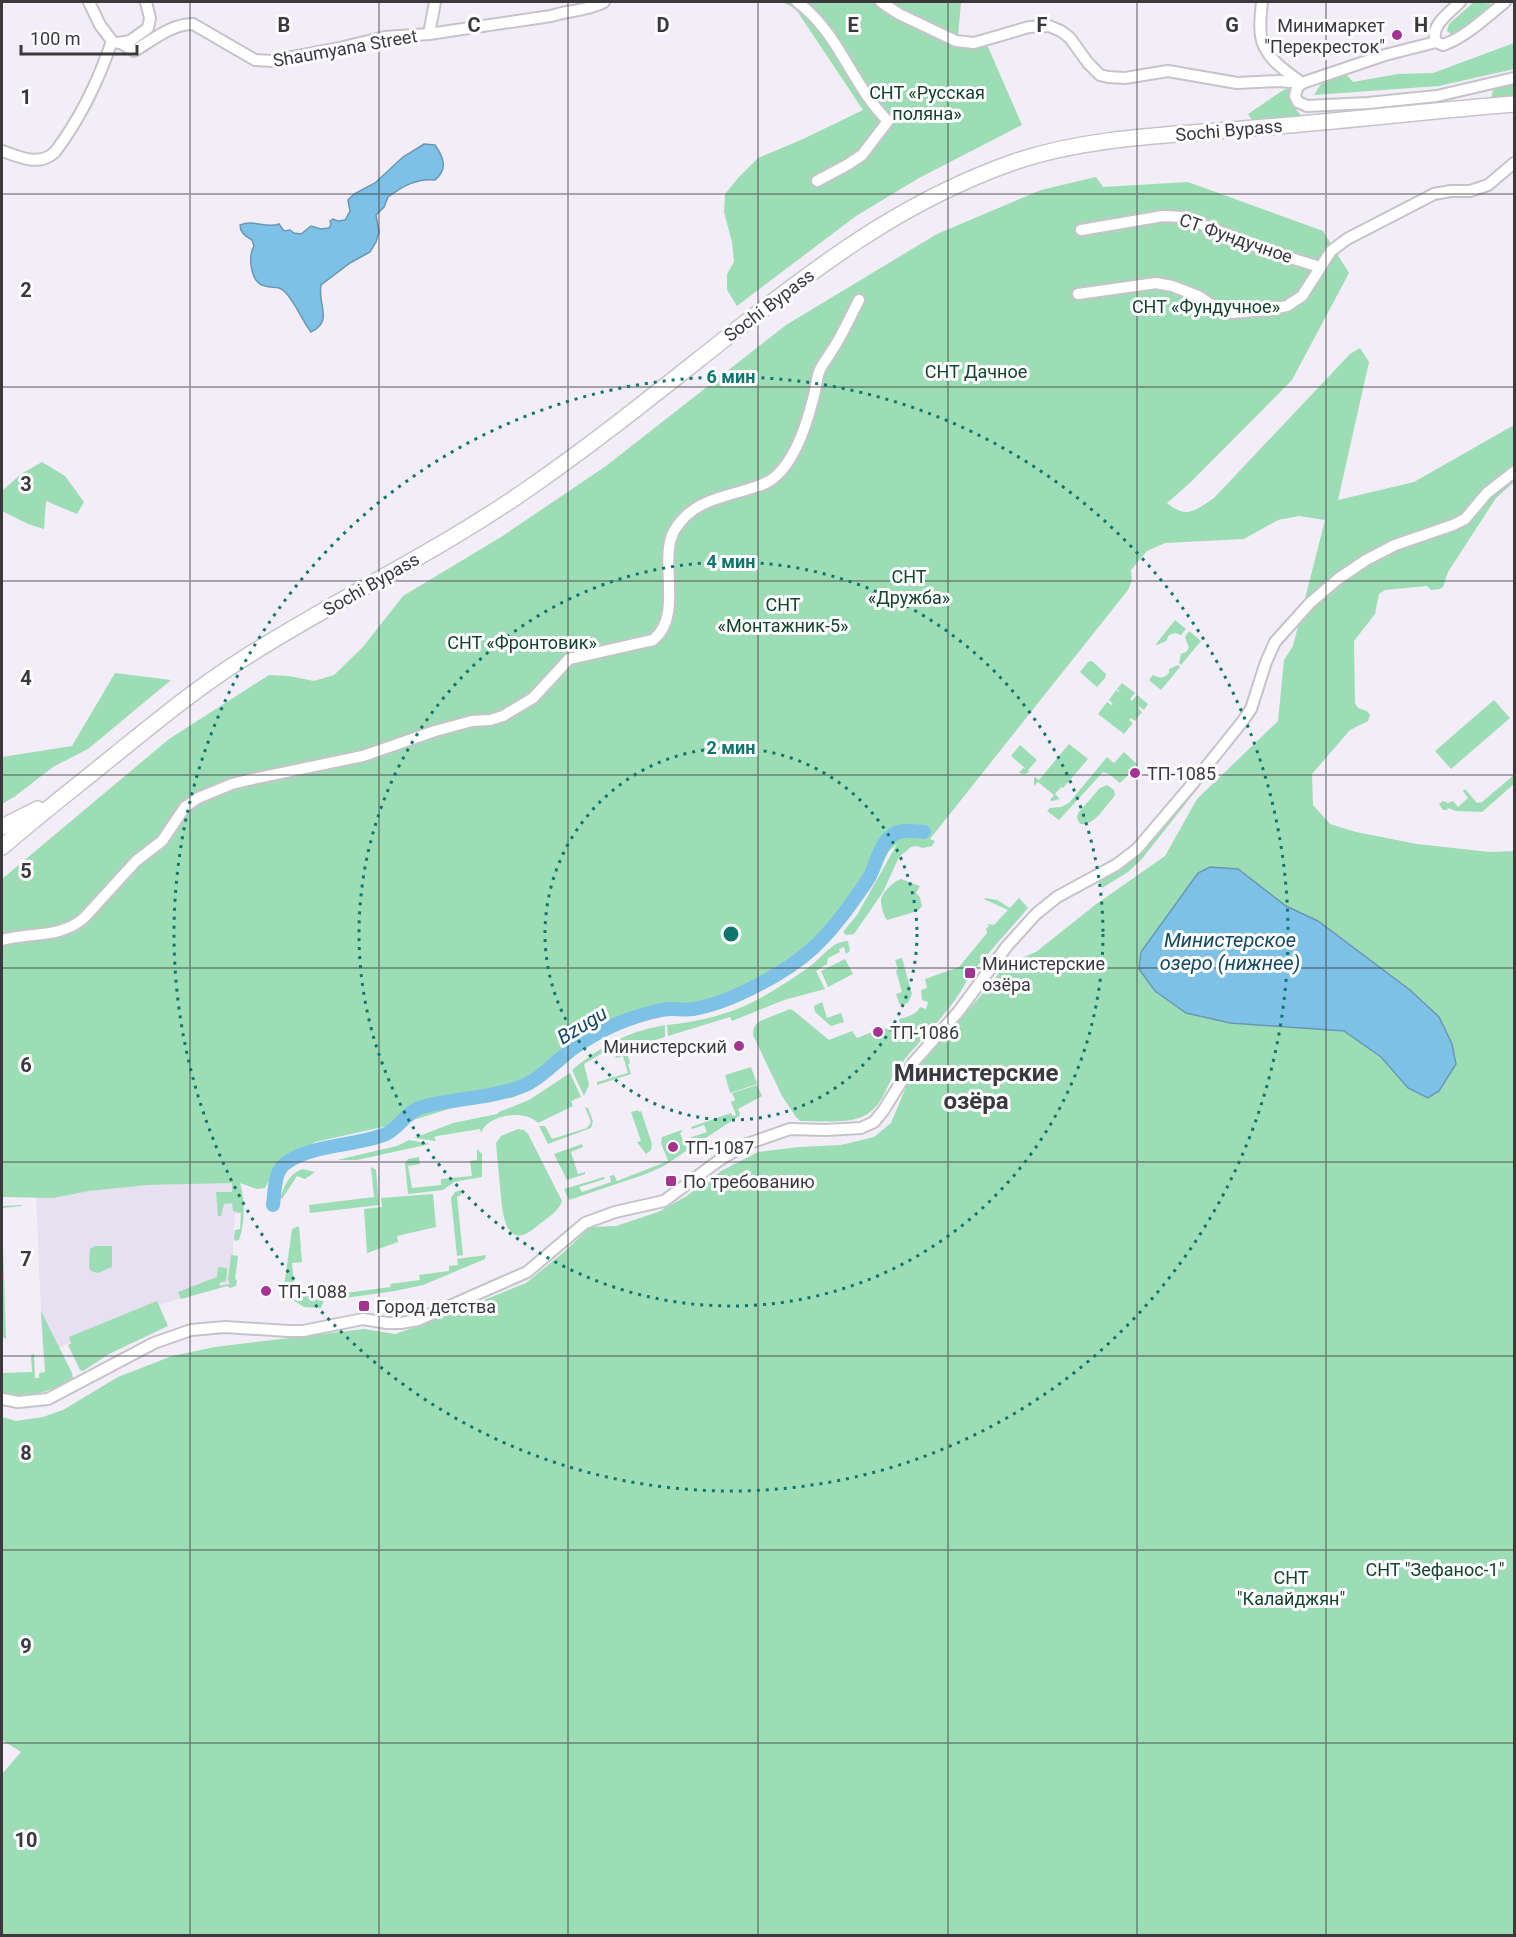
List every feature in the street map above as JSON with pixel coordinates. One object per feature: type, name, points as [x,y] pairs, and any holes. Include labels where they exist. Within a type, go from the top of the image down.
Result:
[{"type":"highway","name":"Sochi Bypass","points":[[62,797],[179,704],[240,661],[484,518],[546,476],[800,280],[872,230],[924,200],[1018,160],[1055,150],[1127,138],[1311,124],[1515,104]]},
{"type":"highway","points":[[2,827],[62,797]]},
{"type":"highway","points":[[2,848],[62,797]]},
{"type":"street","points":[[89,2],[100,25],[117,42],[130,41],[148,28],[150,18],[146,2]]},
{"type":"street","points":[[429,34],[435,2]]},
{"type":"street","name":"Shaumyana Street","points":[[117,42],[134,51],[173,27],[193,24],[255,60],[272,61],[385,37],[429,34],[551,16],[568,10],[583,10],[603,2]]},
{"type":"street","points":[[797,2],[811,12],[824,28],[870,102],[888,121],[862,155],[817,180]]},
{"type":"street","points":[[881,2],[899,14],[956,41],[974,43],[1029,27],[1050,26],[1062,31],[1070,38],[1088,63],[1100,75],[1108,77],[1125,78],[1168,71],[1237,82],[1302,83],[1375,58],[1436,42]]},
{"type":"street","points":[[1262,2],[1260,33],[1262,42],[1270,57],[1302,83]]},
{"type":"street","points":[[1460,2],[1434,30],[1433,37],[1436,42],[1443,45],[1462,36],[1505,2]]},
{"type":"street","points":[[2,151],[34,161],[50,157],[88,98],[117,42]]},
{"type":"street","points":[[1302,83],[1295,93],[1296,99],[1302,105],[1316,106],[1437,96],[1515,78]]},
{"type":"street","points":[[1078,294],[1156,283],[1172,286],[1198,296],[1218,309],[1231,314],[1287,306],[1302,296],[1331,251],[1347,239],[1434,194],[1470,191],[1488,185],[1515,163]]},
{"type":"street","name":"СТ Фундучное","points":[[1081,231],[1163,216],[1185,217],[1264,250],[1320,267]]},
{"type":"street","points":[[2,940],[59,932],[76,925],[136,861],[162,841],[185,807],[198,798],[232,784],[363,756],[435,731],[472,721],[504,716],[532,698],[569,659],[653,640],[662,631],[670,596],[668,559],[674,531],[694,509],[704,502],[767,483],[790,459],[805,424],[819,373],[859,300]]},
{"type":"street","points":[[2,1399],[18,1402],[48,1399],[154,1343],[191,1330],[225,1327],[303,1331],[363,1319],[387,1323],[418,1320],[527,1272],[585,1222],[615,1212],[664,1201],[706,1169],[747,1144],[790,1129],[861,1128],[874,1122],[913,1063],[959,1011],[1017,933],[1057,897],[1116,865],[1137,849],[1194,783],[1251,708],[1275,642],[1310,603],[1338,579],[1366,560],[1395,545],[1465,519],[1487,493],[1515,471]]},
{"type":"shaded area","points":[[239,1182],[242,1213],[235,1214],[231,1284],[161,1304],[89,1331],[43,1358],[36,1193],[53,1198],[89,1191],[148,1185]]},
{"type":"green space","name":"СНТ «Русская поляна»","points":[[782,2],[961,2],[957,47],[988,47],[1022,125],[919,178],[856,216],[737,306],[727,290],[727,274],[734,262],[732,242],[724,212],[725,194],[758,158],[863,110],[795,8]]},
{"type":"green space","points":[[1474,2],[1493,4],[1457,32],[1451,34],[1447,31],[1449,24]]},
{"type":"green space","points":[[1514,43],[1514,69],[1439,86],[1314,95],[1321,84],[1346,74],[1353,82],[1398,74],[1433,73]]},
{"type":"green space","points":[[1514,83],[1514,97],[1491,99],[1493,90]]},
{"type":"green space","points":[[1289,88],[1292,104],[1302,117],[1252,120],[1248,114]]},
{"type":"green space","points":[[1096,177],[1103,187],[1188,182],[1323,231],[1349,273],[1292,380],[1191,482],[1167,503],[1180,511],[1196,510],[1214,498],[1350,354],[1360,348],[1369,362],[1338,500],[1414,482],[1514,425],[1514,482],[1496,498],[1448,572],[1443,587],[1431,590],[1427,586],[1385,590],[1379,594],[1375,614],[1354,641],[1355,703],[1358,708],[1367,711],[1370,715],[1368,721],[1350,730],[1312,774],[1313,805],[1330,824],[1356,832],[1417,844],[1489,852],[1514,851],[1514,1935],[2,1935],[2,1774],[21,1752],[2,1740],[2,1417],[16,1421],[43,1417],[63,1410],[118,1377],[172,1356],[215,1347],[364,1329],[395,1334],[526,1283],[590,1227],[616,1226],[658,1212],[685,1197],[721,1171],[758,1152],[841,1145],[874,1137],[891,1123],[911,1075],[1006,964],[1036,952],[1095,905],[1165,856],[1197,799],[1278,721],[1284,660],[1293,646],[1325,520],[1299,516],[1278,520],[1244,539],[1165,543],[1147,551],[1131,570],[1132,581],[1128,590],[930,839],[935,841],[932,846],[911,847],[899,857],[883,892],[854,934],[846,935],[843,932],[857,915],[897,844],[889,851],[867,890],[827,942],[799,965],[767,985],[739,1000],[700,1014],[661,1015],[618,1030],[595,1041],[531,1090],[511,1098],[449,1109],[410,1121],[315,1142],[279,1162],[265,1188],[257,1189],[240,1183],[244,1212],[239,1240],[235,1241],[234,1238],[235,1230],[240,1229],[241,1213],[233,1211],[232,1203],[224,1204],[221,1216],[218,1216],[216,1192],[232,1192],[232,1183],[148,1185],[89,1191],[53,1198],[2,1197],[2,879],[169,739],[269,675],[314,681],[334,675],[363,647],[403,596],[501,537],[606,466],[786,325],[937,234],[1041,190]],"holes":[[[1238,869],[1286,906],[1318,921],[1347,944],[1408,1088],[1381,1057],[1344,1031],[1155,991],[1139,969],[1141,952]]]},
{"type":"green space","points":[[42,462],[65,476],[84,502],[77,514],[46,501],[44,529],[2,511],[2,491],[21,474]]},
{"type":"green space","points":[[1175,620],[1186,629],[1181,635],[1175,633],[1169,635],[1166,641],[1157,645],[1156,644]]},
{"type":"green space","points":[[1189,631],[1201,641],[1181,665],[1179,663],[1181,654],[1189,648],[1185,637]]},
{"type":"green space","points":[[1092,661],[1106,674],[1097,687],[1080,672],[1088,662]]},
{"type":"green space","points":[[1178,665],[1180,667],[1161,690],[1149,680],[1153,675],[1165,676],[1169,673],[1169,669]]},
{"type":"green space","points":[[115,673],[171,680],[88,749],[53,767],[2,804],[2,757],[72,746]]},
{"type":"green space","points":[[1122,683],[1135,693],[1130,699],[1132,701],[1137,695],[1148,704],[1144,710],[1138,708],[1142,712],[1135,721],[1131,718],[1129,720],[1133,723],[1124,734],[1098,714],[1107,702],[1113,704],[1109,700],[1116,690],[1121,693],[1117,689]]},
{"type":"green space","points":[[1494,700],[1510,718],[1451,769],[1435,751]]},
{"type":"green space","points":[[1069,744],[1088,759],[1055,794],[1060,799],[1052,801],[1050,800],[1054,795],[1038,782],[1034,786],[1034,778],[1039,780]]},
{"type":"green space","points":[[1020,745],[1037,760],[1025,774],[1019,773],[1023,768],[1026,769],[1011,756]]},
{"type":"green space","points":[[1124,752],[1138,765],[1120,783],[1103,772],[1059,820],[1047,811],[1069,803],[1107,757],[1114,763]]},
{"type":"green space","points":[[1514,775],[1514,784],[1482,812],[1456,811],[1448,808],[1443,810],[1439,804],[1443,801],[1448,803],[1453,801],[1458,807],[1468,798],[1463,791],[1465,789],[1477,803],[1482,802]]},
{"type":"green space","points":[[1107,785],[1114,790],[1113,798],[1094,819],[1080,824],[1077,818],[1078,813],[1100,788]]},
{"type":"green space","points":[[1195,786],[1198,788],[1141,860],[1128,872],[1102,888],[1098,880],[1124,867],[1144,851]]},
{"type":"green space","points":[[901,879],[920,886],[916,893],[920,897],[922,906],[918,911],[887,920],[882,909],[883,894]]},
{"type":"green space","points":[[985,898],[997,900],[1010,908],[1019,898],[1028,908],[973,971],[970,970],[965,975],[968,978],[961,992],[902,1063],[878,1104],[870,1113],[857,1119],[833,1122],[800,1121],[782,1096],[753,1035],[756,1025],[760,1021],[790,1009],[829,1040],[852,1031],[857,1038],[872,1032],[875,1039],[884,1036],[882,1030],[900,1024],[899,1019],[914,1014],[920,1007],[926,1009],[928,1002],[922,1000],[921,990],[927,988],[925,979],[959,967],[987,933],[988,924],[994,925],[1008,910]]},
{"type":"green space","points":[[848,941],[850,951],[846,954],[844,947],[839,949],[840,952],[828,958],[827,964],[816,971],[825,989],[784,1000],[732,1021],[730,1017],[668,1036],[667,1025],[717,1016],[741,1008],[802,972],[833,946]]},
{"type":"green space","points":[[902,958],[912,994],[908,1003],[900,1005],[896,994],[902,992],[895,960]]},
{"type":"green space","points":[[845,959],[853,974],[828,987],[821,971]]},
{"type":"green space","points":[[822,1002],[827,1018],[841,1013],[844,1022],[831,1026],[815,1012],[814,1006]]},
{"type":"green space","points":[[665,1025],[665,1037],[626,1049],[631,1074],[597,1085],[597,1082],[628,1073],[623,1056],[616,1058],[612,1047],[584,1064],[589,1085],[584,1096],[572,1070],[594,1053],[616,1041],[639,1031]]},
{"type":"green space","points":[[751,1067],[757,1084],[730,1093],[725,1075]]},
{"type":"green space","points":[[570,1073],[581,1097],[571,1101],[573,1106],[538,1123],[525,1116],[507,1116],[491,1121],[481,1133],[480,1129],[437,1136],[434,1137],[436,1141],[414,1138],[453,1123],[497,1114],[529,1100]]},
{"type":"green space","points":[[757,1085],[762,1096],[738,1109],[739,1116],[662,1167],[569,1200],[564,1189],[604,1177],[605,1179],[579,1187],[582,1192],[611,1182],[610,1176],[614,1175],[617,1181],[668,1161],[661,1143],[662,1137],[682,1130],[680,1133],[683,1140],[707,1132],[704,1125],[692,1129],[691,1127],[731,1113],[733,1116],[736,1115],[731,1102],[735,1100],[732,1093]]},
{"type":"green space","points":[[585,1107],[588,1108],[593,1121],[591,1128],[548,1144],[539,1126],[545,1126],[552,1139],[587,1128],[591,1122]]},
{"type":"green space","points":[[641,1111],[652,1144],[651,1150],[646,1154],[637,1142],[641,1141],[631,1112]]},
{"type":"green space","points":[[518,1129],[528,1134],[562,1201],[555,1212],[536,1227],[525,1234],[517,1235],[511,1232],[506,1224],[496,1143],[501,1136]]},
{"type":"green space","points":[[409,1140],[430,1144],[357,1160],[337,1160],[397,1146]]},
{"type":"green space","points":[[582,1144],[583,1147],[571,1152],[578,1174],[585,1172],[585,1174],[567,1180],[554,1154]]},
{"type":"green space","points":[[477,1149],[482,1154],[482,1177],[454,1182],[443,1190],[408,1194],[405,1164],[408,1159],[419,1157],[420,1164],[408,1166],[412,1188],[441,1185],[441,1179],[472,1176],[470,1161],[477,1160]]},
{"type":"green space","points":[[371,1167],[376,1170],[379,1205],[310,1213],[309,1205],[374,1197]]},
{"type":"green space","points":[[302,1169],[315,1172],[305,1179],[297,1176],[282,1199],[280,1198],[290,1177]]},
{"type":"green space","points":[[461,1190],[461,1195],[457,1197],[463,1255],[457,1256],[451,1198],[455,1192]]},
{"type":"green space","points":[[433,1194],[436,1227],[397,1236],[398,1242],[367,1253],[364,1209],[382,1207],[381,1198]]},
{"type":"green space","points":[[2,1206],[22,1206],[3,1208],[2,1214]]},
{"type":"green space","points":[[2,1217],[6,1339],[3,1337]]},
{"type":"green space","points":[[299,1226],[302,1262],[292,1263],[295,1295],[327,1293],[321,1308],[304,1307],[283,1294],[292,1229]]},
{"type":"green space","points":[[95,1246],[112,1246],[112,1267],[98,1273],[91,1271],[89,1267],[90,1249]]},
{"type":"green space","points":[[231,1255],[238,1256],[236,1286],[230,1288],[227,1286],[181,1299],[178,1292],[217,1277],[218,1267],[227,1268],[226,1281],[219,1283],[220,1286],[230,1284],[228,1280]]},
{"type":"green space","points":[[486,1255],[485,1259],[423,1285],[331,1300],[330,1295],[391,1287],[390,1284],[420,1280],[419,1275],[449,1271],[449,1266],[458,1265],[457,1259]]},
{"type":"green space","points":[[157,1301],[168,1326],[109,1354],[83,1371],[80,1370],[68,1345],[71,1343],[69,1337]]},
{"type":"green space","points":[[41,1311],[73,1379],[56,1388],[30,1395],[2,1393],[2,1373],[32,1372],[31,1355],[34,1354],[35,1378],[39,1378],[39,1373],[45,1372]]},
{"type":"water","points":[[424,144],[435,145],[442,159],[442,172],[435,180],[422,180],[410,184],[388,197],[384,207],[376,215],[379,232],[370,252],[350,263],[321,285],[322,323],[311,332],[283,290],[265,286],[256,280],[251,262],[254,246],[252,240],[242,232],[240,225],[245,223],[279,224],[284,231],[290,230],[301,234],[311,226],[321,229],[329,228],[330,221],[333,219],[345,220],[350,211],[348,200],[354,194],[375,183],[403,157]]},
{"type":"water","name":"Министерское озеро (нижнее)","points":[[1210,867],[1238,869],[1286,906],[1318,921],[1410,990],[1439,1017],[1452,1044],[1456,1064],[1439,1091],[1428,1098],[1408,1088],[1381,1057],[1344,1031],[1230,1023],[1186,1013],[1155,991],[1139,969],[1141,952],[1198,873]]},
{"type":"waterway","name":"Bzugu","points":[[273,1205],[279,1171],[286,1163],[297,1157],[309,1152],[386,1134],[412,1112],[422,1107],[496,1094],[528,1084],[575,1047],[616,1024],[666,1009],[708,1006],[740,994],[773,977],[802,958],[835,925],[867,881],[883,846],[890,837],[902,831],[924,832]]},
{"type":"place","name":"Минимаркет \"Перекресток\"","points":[[1397,35]]},
{"type":"place","name":"ТП-1085","points":[[1135,773]]},
{"type":"place","name":"Министерские озёра","points":[[970,973]]},
{"type":"place","name":"ТП-1086","points":[[878,1032]]},
{"type":"place","name":"Министерский","points":[[739,1046]]},
{"type":"place","name":"ТП-1087","points":[[673,1147]]},
{"type":"place","name":"По требованию","points":[[671,1181]]},
{"type":"place","name":"ТП-1088","points":[[266,1291]]},
{"type":"place","name":"Город детства","points":[[364,1306]]},
{"type":"district","name":"Министерские озёра","points":[[976,1087]]},
{"type":"park label","name":"СНТ «Фундучное»","points":[[1206,306]]},
{"type":"park label","name":"СНТ Дачное","points":[[976,371]]},
{"type":"park label","name":"СНТ «Дружба»","points":[[909,586]]},
{"type":"park label","name":"СНТ «Монтажник-5»","points":[[783,614]]},
{"type":"park label","name":"СНТ «Фронтовик»","points":[[522,642]]},
{"type":"park label","name":"СНТ \"Зефанос-1\"","points":[[1435,1569]]},
{"type":"park label","name":"СНТ \"Калайджян\"","points":[[1291,1587]]}]
